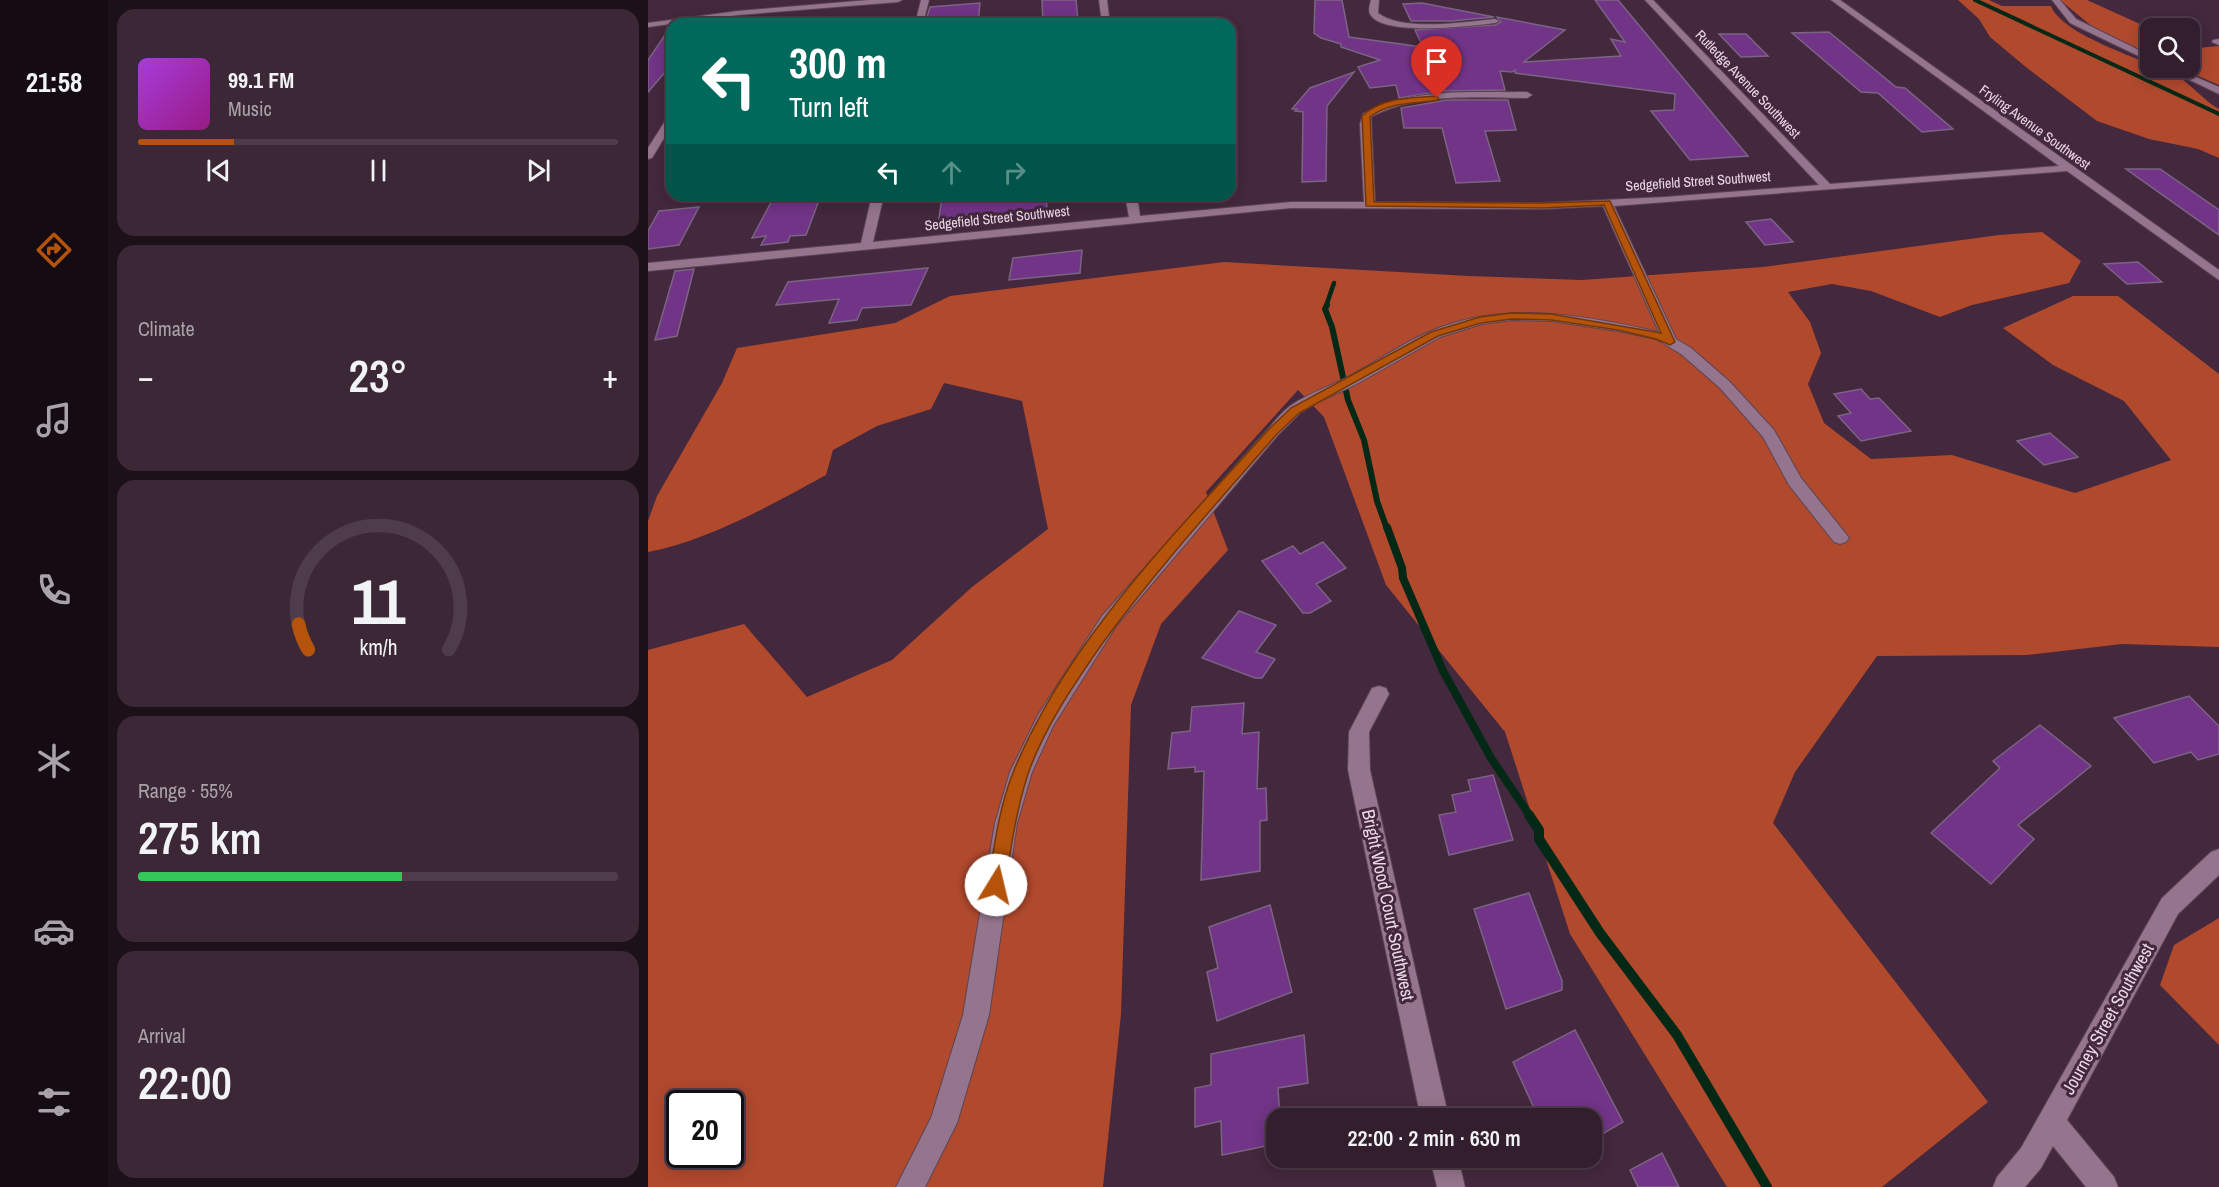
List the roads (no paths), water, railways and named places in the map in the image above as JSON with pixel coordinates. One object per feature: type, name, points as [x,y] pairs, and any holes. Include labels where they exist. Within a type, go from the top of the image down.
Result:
[{"type":"street","points":[[735,18],[746,0]]},
{"type":"street","points":[[700,18],[898,0]]},
{"type":"street","points":[[920,18],[925,0]]},
{"type":"street","points":[[1103,0],[1105,18]]},
{"type":"street","points":[[1375,0],[1373,11],[1375,15],[1401,24],[1421,26],[1495,21]]},
{"type":"street","name":"Rutledge Avenue Southwest","points":[[1649,0],[1827,187]]},
{"type":"street","name":"Fryling Avenue Southwest","points":[[1835,0],[2219,276]]},
{"type":"street","points":[[2056,0],[2073,21],[2140,54]]},
{"type":"street","points":[[648,25],[666,23]]},
{"type":"street","points":[[2191,78],[2219,91]]},
{"type":"street","points":[[1370,204],[1365,124],[1366,116],[1377,108],[1409,100],[1527,95]]},
{"type":"street","points":[[648,156],[666,127]]},
{"type":"street","name":"Sedgefield Street Southwest","points":[[648,267],[1291,205],[1543,206],[2069,168]]},
{"type":"street","points":[[866,246],[877,201]]},
{"type":"street","points":[[1132,201],[1135,220]]},
{"type":"street","points":[[1607,202],[1670,342]]},
{"type":"street","points":[[910,1187],[944,1123],[976,1015],[1006,823],[1021,772],[1045,721],[1083,659],[1137,586],[1295,410],[1435,334],[1480,320],[1512,316],[1551,317],[1660,336],[1686,351],[1725,385],[1769,434],[1795,481],[1840,538]]},
{"type":"street","name":"Bright Wood Court Southwest","points":[[1379,694],[1359,732],[1359,770],[1434,1108]]},
{"type":"street","name":"Journey Street Southwest","points":[[2007,1187],[2031,1158],[2170,906],[2219,860]]},
{"type":"street","points":[[2051,1122],[2104,1187]]},
{"type":"street","points":[[1446,1168],[1451,1187]]},
{"type":"waterway","points":[[1975,0],[2219,114]]},
{"type":"waterway","points":[[1326,306],[1334,283]]},
{"type":"waterway","points":[[1327,305],[1325,309],[1332,327],[1348,400],[1364,440],[1377,501],[1387,529]]},
{"type":"waterway","points":[[1387,527],[1402,568],[1403,578],[1443,671],[1491,758],[1530,816]]},
{"type":"waterway","points":[[1529,815],[1539,830],[1539,839],[1600,933],[1677,1035],[1767,1187]]}]
